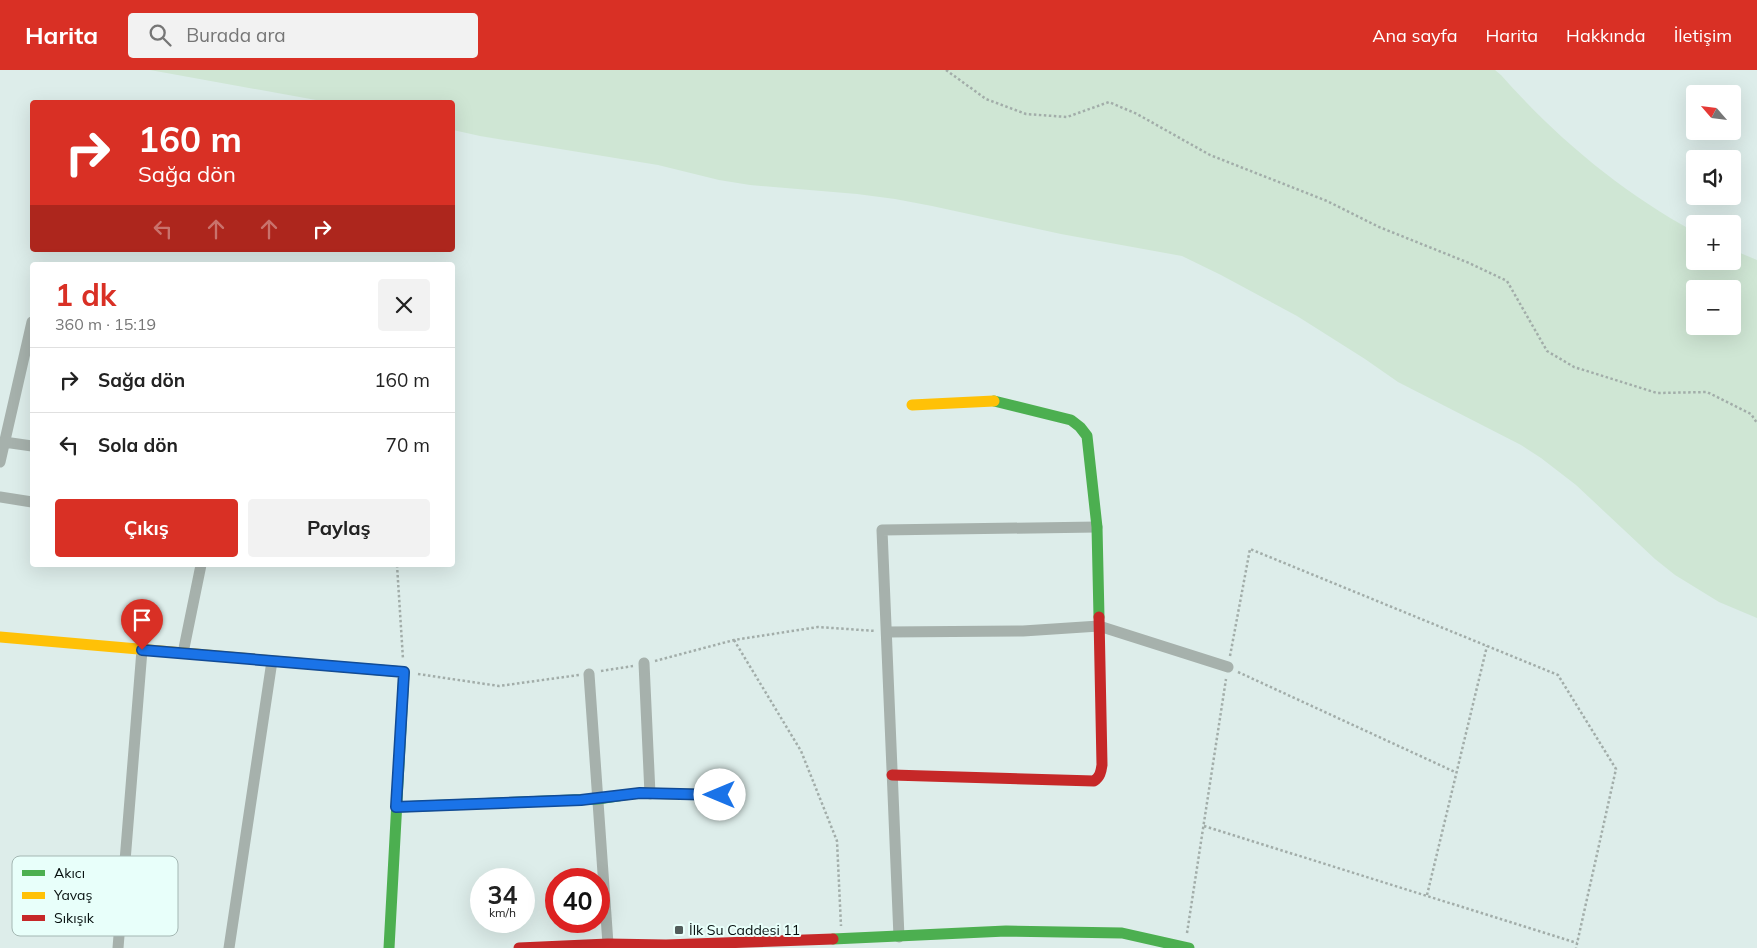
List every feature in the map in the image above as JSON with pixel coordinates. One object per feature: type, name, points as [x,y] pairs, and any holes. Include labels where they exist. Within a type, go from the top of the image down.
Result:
[{"type":"street","points":[[0,462],[30,331]]},
{"type":"street","points":[[892,774],[1094,781],[1098,779],[1102,765],[1097,527],[1087,436],[1071,420],[990,400],[912,405]]},
{"type":"street","points":[[4,442],[30,446]]},
{"type":"street","points":[[0,497],[30,502]]},
{"type":"street","points":[[899,937],[882,530],[1097,527]]},
{"type":"street","points":[[183,653],[201,567]]},
{"type":"street","points":[[887,632],[1023,631],[1099,626],[1228,667]]},
{"type":"street","points":[[0,637],[404,672],[389,948]]},
{"type":"street","points":[[125,856],[142,650]]},
{"type":"street","points":[[229,948],[272,661]]},
{"type":"street","points":[[644,663],[650,794]]},
{"type":"street","points":[[589,674],[608,944]]},
{"type":"street","points":[[396,807],[598,799],[640,793],[720,795]]},
{"type":"street","points":[[518,948],[899,937],[1006,931],[1122,933],[1187,947]]},
{"type":"path","points":[[946,70],[986,99],[1026,114],[1067,117],[1109,102],[1137,114],[1210,155],[1327,201],[1379,227],[1469,263],[1506,281],[1547,351],[1574,367],[1657,393],[1708,392],[1751,414],[1757,423]]},
{"type":"path","points":[[1187,947],[1203,826],[1228,667],[1250,549],[1558,675],[1616,769],[1576,948]]},
{"type":"path","points":[[397,567],[404,672],[499,686],[589,674],[644,663],[734,640],[818,627],[887,632]]},
{"type":"path","points":[[734,640],[801,751],[837,841],[842,938]]},
{"type":"path","points":[[1426,895],[1487,646]]},
{"type":"path","points":[[1228,667],[1455,772]]},
{"type":"path","points":[[1203,826],[1577,943]]},
{"type":"green space","points":[[150,70],[1495,70],[1544,120],[1591,162],[1641,199],[1686,227],[1686,270],[1741,270],[1741,253],[1757,260],[1757,618],[1719,602],[1675,575],[1655,559],[1576,485],[1521,445],[1398,382],[1297,316],[1182,256],[1061,234],[895,199],[750,185],[719,180],[658,165],[455,130],[455,100],[316,100]]},
{"type":"traffic: fast","points":[[994,401],[1071,420],[1087,436],[1097,527],[1099,617]]},
{"type":"traffic: fast","points":[[367,669],[404,672],[389,948]]},
{"type":"traffic: fast","points":[[397,807],[598,799],[624,795]]},
{"type":"traffic: fast","points":[[833,939],[1006,931],[1122,933],[1189,948]]},
{"type":"traffic: slow","points":[[912,405],[994,401]]},
{"type":"traffic: slow","points":[[0,637],[367,669]]},
{"type":"traffic: slow","points":[[624,795],[640,793],[720,795]]},
{"type":"traffic: jam","points":[[892,775],[1094,781],[1098,778],[1102,765],[1099,617]]},
{"type":"traffic: jam","points":[[519,948],[833,939]]},
{"type":"place","name":"İlk Su Caddesi 11","points":[[679,930]]},
{"type":"route","points":[[142,650],[404,672],[396,807],[548,802],[598,799],[640,793],[720,795]]}]
